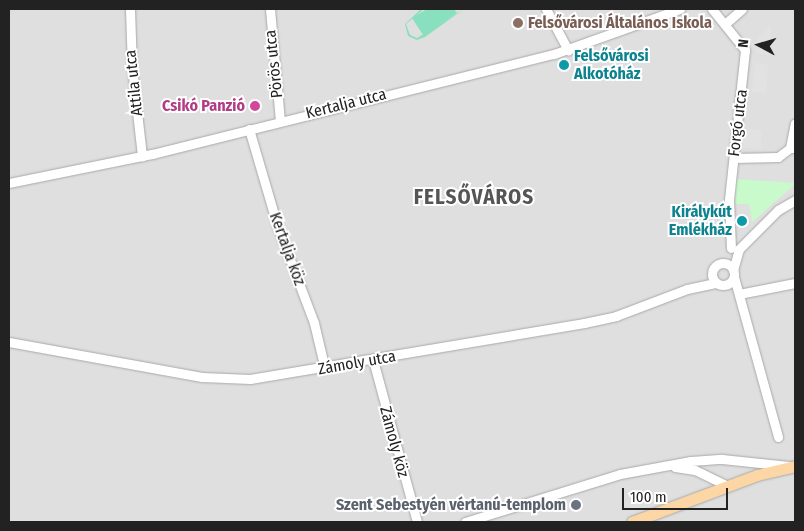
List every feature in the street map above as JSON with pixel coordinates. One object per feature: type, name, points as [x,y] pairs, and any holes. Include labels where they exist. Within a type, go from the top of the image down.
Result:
[{"type":"main road","points":[[632,522],[728,486],[794,467]]},
{"type":"street","name":"Attila utca","points":[[130,9],[132,68],[142,156]]},
{"type":"street","name":"Pörös utca","points":[[270,9],[280,120]]},
{"type":"street","points":[[546,9],[568,50]]},
{"type":"street","name":"Kertalja utca","points":[[9,183],[142,156],[280,120],[568,50],[680,9]]},
{"type":"street","name":"Forgó utca","points":[[712,9],[726,22],[745,50],[735,158],[729,199],[731,248]]},
{"type":"street","points":[[726,22],[742,9]]},
{"type":"street","points":[[735,158],[778,157],[793,148],[795,123]]},
{"type":"street","name":"Kertalja köz","points":[[249,128],[278,228],[314,323],[325,369]]},
{"type":"street","points":[[778,436],[733,273],[739,249],[778,210],[795,200]]},
{"type":"street","points":[[731,248],[762,227]]},
{"type":"street","name":"Zámoly utca","points":[[700,286],[721,263],[731,248]]},
{"type":"street","points":[[721,263],[733,273]]},
{"type":"street","points":[[712,273],[721,284],[739,294],[795,282]]},
{"type":"street","points":[[721,284],[733,273]]},
{"type":"street","name":"Zámoly utca","points":[[9,342],[216,379],[250,379],[325,369],[616,316],[700,286],[721,284]]},
{"type":"street","name":"Zámoly köz","points":[[373,360],[417,522]]},
{"type":"street","points":[[465,522],[602,479],[669,466],[722,459],[794,467]]},
{"type":"street","points":[[669,466],[695,470],[728,486]]},
{"type":"shaded area","points":[[9,9],[795,9],[795,522],[9,522]]},
{"type":"shaded area","points":[[771,25],[769,55],[756,53],[758,37]]},
{"type":"shaded area","points":[[755,63],[768,65],[766,93],[752,92]]},
{"type":"shaded area","points":[[745,129],[762,130],[761,149],[743,148]]},
{"type":"green space","points":[[421,9],[424,9],[406,24],[410,35],[417,38],[464,9],[425,37],[417,40],[408,36],[405,24]]},
{"type":"green space","points":[[427,9],[454,9],[457,13],[423,35],[412,18]]},
{"type":"green space","points":[[736,179],[795,184],[752,222],[749,204],[735,204]]},
{"type":"place","name":"Felsővárosi Általános Iskola","points":[[518,23]]},
{"type":"place","name":"Felsővárosi Alkotóház","points":[[564,65]]},
{"type":"place","name":"Csikó Panzió","points":[[255,106]]},
{"type":"place","name":"Királykút Emlékház","points":[[742,221]]},
{"type":"place","name":"Szent Sebestyén vértanú-templom","points":[[576,505]]},
{"type":"district","name":"FELSŐVÁROS","points":[[474,197]]}]
